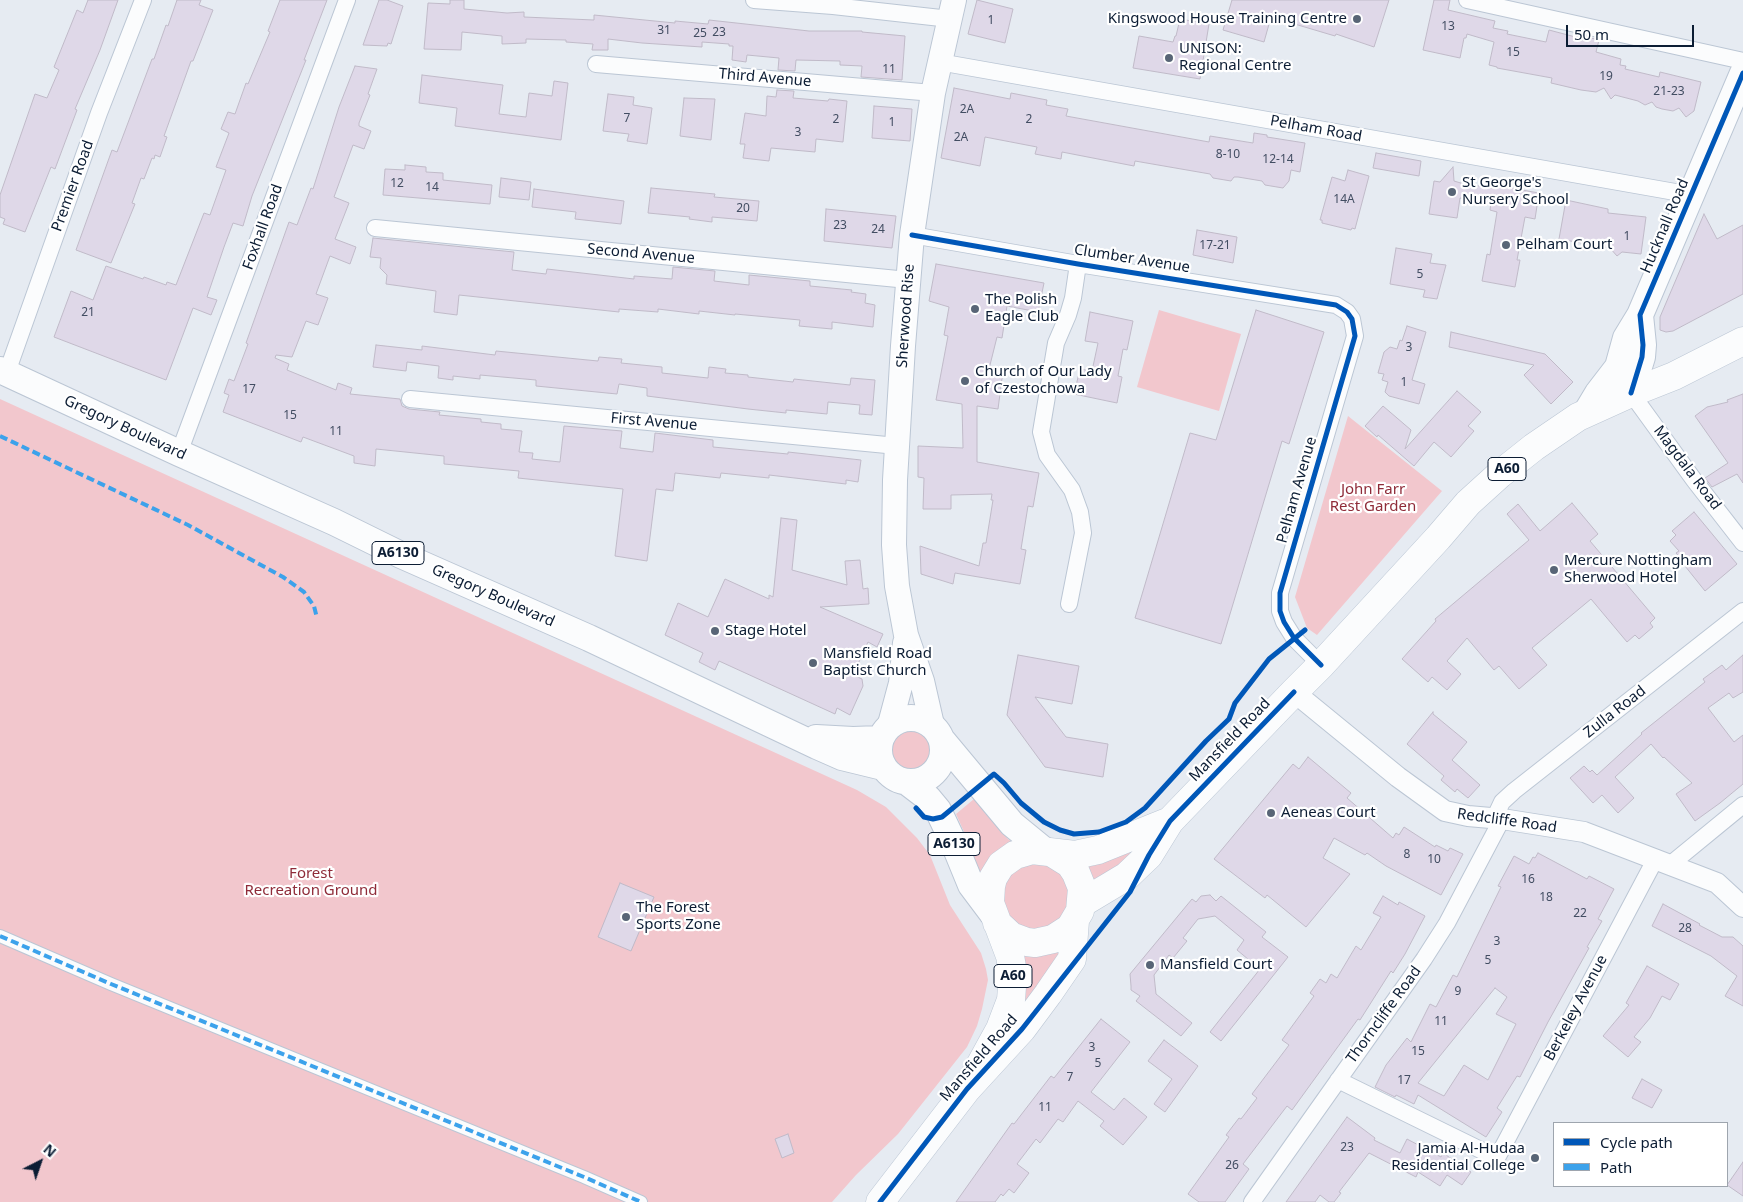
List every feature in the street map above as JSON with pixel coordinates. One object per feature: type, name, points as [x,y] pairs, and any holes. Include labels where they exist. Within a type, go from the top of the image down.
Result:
[{"type":"highway","name":"Mansfield Road","points":[[995,918],[1011,936],[1027,942],[1048,941],[1061,935],[1078,912],[1127,876],[1149,855],[1170,821],[1321,666],[1468,503],[1500,474],[1534,447],[1586,413],[1674,376],[1743,341]]},
{"type":"highway","name":"Mansfield Road","points":[[967,1088],[1000,1029],[1011,1000],[1013,973],[1010,956],[990,903],[990,886],[1001,865],[1022,852],[1032,850],[1075,855],[1098,850],[1170,821]]},
{"type":"highway","name":"Mansfield Road","points":[[880,1202],[967,1088],[1022,1029],[1072,959],[1082,888],[1070,864],[1049,852]]},
{"type":"main road","name":"Sherwood Rise","points":[[937,733],[906,635],[894,545],[897,446],[912,235],[933,93],[952,9]]},
{"type":"main road","name":"Hucknall Road","points":[[1618,367],[1626,338],[1640,315],[1742,75]]},
{"type":"main road","name":"Hucknall Road","points":[[1632,393],[1642,356],[1643,345],[1640,315]]},
{"type":"main road","points":[[1618,367],[1620,377],[1632,393]]},
{"type":"main road","points":[[1586,413],[1598,393],[1618,367]]},
{"type":"main road","name":"Gregory Boulevard","points":[[4,372],[589,638],[795,736],[842,757],[883,767],[890,774],[907,782],[928,798],[938,810],[971,885],[995,918]]},
{"type":"main road","name":"Sherwood Rise","points":[[885,732],[901,683],[906,635]]},
{"type":"main road","name":"Gregory Boulevard","points":[[795,736],[831,740],[885,732],[898,720],[916,718],[937,733]]},
{"type":"main road","points":[[883,767],[878,748],[885,732]]},
{"type":"main road","points":[[907,782],[916,782],[932,774],[938,766],[942,758],[943,749],[937,733]]},
{"type":"main road","points":[[937,733],[1012,824],[1049,852]]},
{"type":"street","name":"Premier Road","points":[[4,372],[11,361],[96,122],[143,0]]},
{"type":"street","name":"Foxhall Road","points":[[179,453],[347,0]]},
{"type":"street","points":[[754,0],[833,6],[952,9]]},
{"type":"street","points":[[1468,0],[1742,75]]},
{"type":"street","name":"Pelham Road","points":[[939,62],[1692,195]]},
{"type":"street","name":"Third Avenue","points":[[596,64],[933,93]]},
{"type":"street","name":"Second Avenue","points":[[375,228],[908,280]]},
{"type":"street","name":"Clumber Avenue","points":[[912,235],[1078,264],[1336,305],[1347,312]]},
{"type":"street","points":[[1069,604],[1083,533],[1080,512],[1072,490],[1047,455],[1041,432],[1056,343],[1073,298],[1078,264]]},
{"type":"street","name":"Pelham Avenue","points":[[1321,666],[1294,638],[1284,622],[1280,610],[1280,593],[1355,336],[1352,319],[1347,312]]},
{"type":"street","name":"Magdala Road","points":[[1632,393],[1694,480],[1743,543]]},
{"type":"street","name":"First Avenue","points":[[410,399],[897,446]]},
{"type":"street","name":"Zulla Road","points":[[1498,819],[1502,802],[1514,791],[1743,611]]},
{"type":"street","name":"Redcliffe Road","points":[[1294,692],[1434,804],[1455,814],[1584,832],[1717,883],[1743,907]]},
{"type":"street","points":[[1663,861],[1743,805]]},
{"type":"street","name":"Thorncliffe Road","points":[[1252,1202],[1424,959],[1447,923],[1498,819]]},
{"type":"street","name":"Berkeley Avenue","points":[[1338,1080],[1497,1158],[1663,861]]},
{"type":"street","points":[[0,936],[111,984],[584,1177],[640,1202]]},
{"type":"green space","points":[[1159,310],[1241,334],[1219,411],[1137,387]]},
{"type":"green space","name":"Forest Recreation Ground","points":[[0,399],[857,790],[886,807],[917,838],[930,855],[950,905],[981,953],[988,980],[977,1026],[967,1047],[898,1134],[856,1175],[832,1202],[0,1202]]},
{"type":"green space","name":"John Farr Rest Garden","points":[[1348,416],[1442,491],[1317,635],[1307,628],[1295,597]]},
{"type":"green space","points":[[915,727],[923,730],[929,736],[932,748],[929,760],[923,766],[907,769],[899,766],[893,760],[890,744],[893,736],[899,730]]},
{"type":"green space","points":[[974,799],[1012,842],[981,876],[972,858],[965,834],[956,814]]},
{"type":"green space","points":[[1153,839],[1095,884],[1087,864]]},
{"type":"green space","points":[[1046,860],[1069,880],[1070,909],[1048,930],[1022,929],[1004,913],[1003,879],[1010,869]]},
{"type":"green space","points":[[1067,941],[1019,1021],[1017,948]]},
{"type":"building","points":[[88,0],[118,0],[100,50],[75,109],[77,110],[55,169],[51,167],[25,232],[3,224],[5,219],[0,217],[0,195],[35,94],[47,98],[59,70],[54,67],[77,10],[83,13]]},
{"type":"building","points":[[177,0],[201,0],[199,5],[213,10],[193,61],[191,61],[164,136],[167,137],[160,157],[155,155],[154,159],[152,158],[144,179],[141,178],[132,203],[135,204],[111,263],[76,250],[112,150],[117,152],[152,59],[154,59],[166,25],[168,26]]},
{"type":"building","points":[[280,0],[327,0],[304,60],[306,60],[252,196],[243,226],[233,223],[224,247],[207,297],[217,300],[211,315],[193,308],[166,380],[54,337],[71,291],[93,300],[106,266],[143,279],[144,277],[166,285],[167,282],[176,285],[204,213],[210,215],[226,170],[216,167],[229,133],[221,129],[228,112],[235,114],[246,83],[248,84],[270,32],[268,31]]},
{"type":"building","points":[[379,0],[387,0],[403,6],[391,44],[388,43],[387,46],[363,45]]},
{"type":"building","points":[[450,0],[464,0],[464,9],[507,13],[524,12],[524,17],[594,20],[594,15],[675,23],[675,21],[708,24],[709,20],[809,31],[862,31],[905,36],[902,80],[861,77],[862,66],[840,65],[840,61],[796,60],[795,71],[778,70],[779,58],[747,55],[746,62],[732,60],[733,46],[702,42],[702,47],[608,39],[608,50],[592,50],[593,44],[566,42],[566,40],[526,39],[526,43],[502,44],[502,36],[462,32],[461,50],[424,49],[428,3],[450,4]]},
{"type":"building","points":[[977,0],[1013,9],[1005,43],[968,34]]},
{"type":"building","points":[[1232,0],[1389,0],[1374,47],[1336,34],[1335,36],[1271,17],[1264,42],[1223,30]]},
{"type":"building","points":[[1434,0],[1450,0],[1448,10],[1495,21],[1493,28],[1508,31],[1507,34],[1546,42],[1549,30],[1583,39],[1583,36],[1599,40],[1596,52],[1621,59],[1620,65],[1626,66],[1625,69],[1659,77],[1660,72],[1701,82],[1694,111],[1686,117],[1679,108],[1673,111],[1662,109],[1656,107],[1652,102],[1645,105],[1638,101],[1615,95],[1611,99],[1604,88],[1596,92],[1581,90],[1551,83],[1552,78],[1497,68],[1489,65],[1494,42],[1467,34],[1466,38],[1464,38],[1460,58],[1423,50]]},
{"type":"building","name":"UNISON: Regional Centre","points":[[1180,19],[1209,24],[1200,79],[1133,68],[1139,36],[1173,42]]},
{"type":"building","points":[[355,66],[377,69],[368,94],[370,95],[359,123],[359,126],[371,131],[364,149],[353,145],[334,197],[349,203],[335,239],[356,247],[350,264],[330,256],[316,294],[328,298],[318,325],[306,321],[292,357],[276,355],[275,358],[289,364],[287,370],[336,390],[338,383],[352,388],[350,394],[400,399],[402,406],[409,409],[440,412],[439,415],[481,419],[481,422],[501,424],[501,429],[522,431],[519,452],[533,453],[532,459],[560,462],[564,426],[622,431],[620,448],[653,452],[655,433],[713,440],[713,447],[788,454],[788,452],[861,460],[858,482],[846,480],[846,484],[769,475],[769,478],[721,473],[720,478],[675,473],[673,491],[656,489],[647,561],[615,556],[623,489],[518,478],[519,471],[444,464],[444,456],[376,449],[375,466],[354,463],[354,456],[303,437],[301,442],[223,412],[229,395],[224,393],[229,379],[234,381],[289,222],[297,225],[311,188],[313,189],[339,107]]},
{"type":"building","points":[[422,75],[503,85],[499,114],[526,117],[529,93],[552,96],[554,81],[568,83],[561,140],[455,126],[457,108],[419,103]]},
{"type":"building","points":[[954,88],[1010,99],[1011,93],[1047,100],[1046,105],[1068,109],[1066,116],[1209,142],[1210,136],[1253,143],[1254,133],[1305,143],[1300,172],[1291,170],[1289,181],[1283,188],[1265,185],[1262,181],[1234,177],[1231,181],[1213,178],[1210,174],[1135,161],[1134,166],[1062,152],[1061,159],[1035,154],[1037,147],[985,137],[980,166],[941,158]]},
{"type":"building","points":[[777,90],[794,91],[793,98],[847,101],[843,142],[816,139],[815,152],[771,148],[769,161],[743,158],[745,144],[740,144],[745,113],[766,116],[767,96],[776,97]]},
{"type":"building","points":[[608,94],[634,97],[633,105],[652,108],[647,144],[627,141],[629,134],[603,131]]},
{"type":"building","points":[[684,98],[715,99],[711,140],[680,136]]},
{"type":"building","points":[[874,106],[912,109],[910,141],[872,138]]},
{"type":"building","points":[[1376,153],[1421,161],[1419,176],[1373,168]]},
{"type":"building","points":[[405,165],[426,167],[426,172],[443,173],[443,180],[492,185],[490,204],[383,195],[385,169],[405,170]]},
{"type":"building","name":"Pelham Court","points":[[1453,167],[1454,181],[1494,188],[1494,185],[1539,193],[1535,219],[1525,217],[1517,260],[1520,260],[1515,287],[1482,281],[1487,254],[1490,255],[1497,212],[1490,210],[1491,202],[1460,198],[1457,218],[1429,214],[1434,181],[1440,182]]},
{"type":"building","points":[[1348,170],[1369,176],[1355,229],[1352,228],[1351,230],[1322,223],[1322,220],[1320,220],[1332,177],[1345,181]]},
{"type":"building","points":[[501,178],[531,182],[529,200],[499,197]]},
{"type":"building","points":[[651,188],[715,194],[714,197],[759,201],[757,221],[712,217],[712,222],[689,219],[690,217],[648,213]]},
{"type":"building","points":[[534,189],[624,201],[621,224],[575,219],[576,212],[532,207]]},
{"type":"building","points":[[1566,200],[1608,209],[1608,213],[1646,217],[1641,254],[1622,252],[1617,256],[1610,248],[1559,239]]},
{"type":"building","points":[[826,209],[896,216],[892,248],[824,241]]},
{"type":"building","points":[[1704,214],[1717,239],[1743,225],[1743,294],[1673,331],[1666,332],[1660,330],[1660,317]]},
{"type":"building","points":[[1197,230],[1237,237],[1233,263],[1193,255]]},
{"type":"building","points":[[373,238],[514,252],[512,270],[546,274],[547,269],[634,279],[634,276],[672,279],[673,267],[715,271],[714,281],[749,285],[749,275],[810,281],[810,286],[852,290],[851,292],[866,294],[865,303],[875,305],[873,327],[832,322],[832,329],[799,326],[800,320],[735,314],[699,311],[699,314],[658,309],[658,312],[619,309],[619,312],[459,295],[457,315],[434,312],[436,291],[386,284],[387,275],[380,268],[381,258],[370,257]]},
{"type":"building","points":[[1396,248],[1432,254],[1430,263],[1446,265],[1437,299],[1423,297],[1425,290],[1390,284]]},
{"type":"building","points":[[936,264],[1044,283],[1038,312],[1007,306],[1002,338],[997,337],[989,369],[1003,371],[998,409],[977,406],[977,462],[1039,473],[1033,507],[1028,506],[1021,549],[1026,550],[1020,584],[955,573],[953,584],[921,574],[920,546],[979,566],[983,543],[986,543],[993,500],[991,500],[992,494],[951,495],[951,509],[923,509],[924,478],[918,477],[918,446],[963,448],[962,404],[936,400],[948,336],[944,335],[949,307],[929,301]]},
{"type":"building","points":[[1256,310],[1324,332],[1289,444],[1282,441],[1221,644],[1135,618],[1190,433],[1216,440]]},
{"type":"building","points":[[1090,312],[1133,321],[1127,350],[1123,349],[1118,376],[1122,377],[1117,403],[1074,394],[1080,369],[1092,371],[1098,343],[1085,341]]},
{"type":"building","points":[[1407,326],[1426,332],[1412,380],[1425,384],[1419,404],[1389,396],[1385,392],[1388,382],[1382,380],[1384,374],[1378,373],[1384,352],[1390,347],[1397,349]]},
{"type":"building","points":[[1451,332],[1545,354],[1573,382],[1551,404],[1524,375],[1534,365],[1449,347]]},
{"type":"building","points":[[376,345],[422,350],[422,346],[495,355],[496,351],[598,361],[599,357],[622,359],[621,363],[662,367],[662,373],[708,378],[709,367],[726,369],[725,373],[793,382],[794,379],[850,385],[851,378],[875,380],[872,415],[859,414],[860,405],[828,402],[827,414],[786,410],[786,413],[748,409],[647,396],[647,388],[619,384],[617,394],[536,386],[536,380],[480,375],[480,379],[453,376],[453,380],[438,378],[439,366],[407,362],[406,371],[373,367]]},
{"type":"building","points":[[1457,391],[1481,412],[1468,426],[1474,431],[1451,457],[1434,442],[1414,466],[1365,426],[1383,406],[1411,430],[1405,449]]},
{"type":"building","points":[[1743,394],[1743,483],[1737,474],[1712,487],[1705,478],[1728,463],[1695,416],[1707,407],[1728,402],[1727,400]]},
{"type":"building","name":"Mercure Nottingham Sherwood Hotel","points":[[1572,503],[1598,534],[1590,541],[1655,618],[1650,623],[1653,627],[1639,639],[1635,635],[1627,642],[1591,599],[1532,648],[1547,665],[1519,689],[1499,666],[1494,670],[1467,638],[1447,661],[1461,674],[1447,690],[1432,677],[1428,682],[1402,659],[1436,621],[1435,619],[1529,540],[1507,514],[1518,504],[1540,531]]},
{"type":"building","points":[[1694,512],[1737,564],[1705,591],[1685,566],[1687,565],[1676,553],[1679,551],[1670,541],[1676,535],[1672,531]]},
{"type":"building","points":[[781,518],[797,520],[792,570],[847,585],[845,561],[860,560],[863,589],[868,588],[869,604],[820,607],[883,634],[877,647],[868,642],[853,675],[862,679],[863,686],[850,715],[837,708],[835,714],[719,661],[715,670],[699,662],[703,653],[665,635],[678,603],[708,617],[725,579],[769,599],[769,595],[773,597]]},
{"type":"building","points":[[1018,655],[1079,666],[1072,704],[1035,697],[1066,737],[1108,744],[1103,777],[1045,767],[1007,715]]},
{"type":"building","points":[[1743,655],[1743,692],[1733,698],[1729,693],[1708,708],[1734,742],[1743,735],[1743,784],[1695,821],[1676,794],[1692,783],[1663,758],[1651,744],[1615,777],[1634,798],[1618,813],[1602,795],[1593,803],[1570,778],[1584,766],[1590,772],[1592,770],[1597,775],[1641,733],[1705,682],[1703,679],[1722,665],[1726,670]]},
{"type":"building","points":[[1433,712],[1467,742],[1452,760],[1480,785],[1468,798],[1457,789],[1455,792],[1441,780],[1444,776],[1407,744]]},
{"type":"building","points":[[1308,757],[1351,793],[1347,798],[1393,838],[1396,833],[1399,835],[1404,827],[1435,847],[1436,845],[1448,851],[1450,848],[1463,854],[1441,895],[1386,866],[1367,853],[1365,855],[1334,838],[1323,858],[1350,874],[1306,927],[1267,895],[1265,898],[1214,859],[1293,764],[1299,769]]},
{"type":"building","points":[[1538,853],[1587,879],[1589,876],[1614,889],[1598,919],[1602,921],[1587,947],[1589,948],[1520,1077],[1517,1076],[1497,1108],[1502,1112],[1486,1137],[1418,1095],[1414,1104],[1375,1087],[1386,1065],[1407,1038],[1411,1042],[1430,1004],[1436,1007],[1453,975],[1457,977],[1501,887],[1498,886],[1514,856],[1529,864],[1533,857],[1535,858]],"holes":[[[1495,988],[1507,997],[1496,1014],[1516,1024],[1488,1080],[1464,1065],[1444,1096],[1418,1083]]]},
{"type":"building","name":"The Forest Sports Zone","points":[[620,883],[654,897],[631,951],[598,937]]},
{"type":"building","name":"Mansfield Court","points":[[1210,895],[1216,901],[1221,896],[1266,932],[1262,937],[1288,957],[1221,1041],[1210,1032],[1260,969],[1237,950],[1244,940],[1215,916],[1198,919],[1183,938],[1187,941],[1173,958],[1169,955],[1154,975],[1156,994],[1192,1023],[1181,1036],[1136,1001],[1140,996],[1131,990],[1130,974],[1192,899],[1196,902],[1201,896]]},
{"type":"building","points":[[1383,896],[1398,905],[1399,902],[1425,916],[1405,954],[1393,973],[1391,971],[1360,1020],[1358,1019],[1292,1110],[1287,1106],[1243,1164],[1249,1169],[1225,1202],[1199,1202],[1188,1194],[1229,1137],[1226,1135],[1257,1098],[1252,1094],[1289,1045],[1282,1040],[1314,996],[1310,993],[1320,979],[1326,983],[1331,974],[1337,978],[1356,946],[1361,950],[1381,917],[1373,913]]},
{"type":"building","points":[[1663,904],[1722,937],[1733,937],[1743,946],[1743,1006],[1725,996],[1737,976],[1711,956],[1652,926]]},
{"type":"building","points":[[1647,966],[1679,984],[1670,1000],[1662,996],[1650,1018],[1634,1037],[1641,1042],[1628,1057],[1603,1036],[1629,1005],[1626,1003]]},
{"type":"building","points":[[1101,1019],[1130,1042],[1091,1092],[1114,1110],[1124,1098],[1147,1117],[1123,1145],[1100,1126],[1104,1121],[1078,1101],[1063,1122],[1058,1119],[1040,1143],[1036,1139],[1017,1164],[1029,1173],[1014,1193],[1009,1189],[1003,1196],[1001,1194],[995,1202],[956,1202],[1012,1123],[1014,1124],[1051,1076],[1054,1078]]},
{"type":"building","points":[[1164,1040],[1198,1066],[1165,1112],[1154,1104],[1172,1079],[1148,1061]]},
{"type":"building","points":[[1642,1079],[1662,1090],[1652,1108],[1632,1098]]},
{"type":"building","points":[[1347,1117],[1375,1138],[1374,1140],[1400,1153],[1407,1139],[1441,1157],[1443,1153],[1471,1172],[1462,1185],[1447,1175],[1440,1186],[1418,1172],[1416,1177],[1369,1153],[1339,1192],[1341,1193],[1334,1202],[1329,1202],[1320,1195],[1315,1202],[1286,1202]]},
{"type":"building","points":[[788,1134],[794,1153],[782,1158],[775,1139]]},
{"type":"building","points":[[1743,1162],[1743,1196],[1728,1186]]},
{"type":"marked path","points":[[0,436],[188,525],[283,577],[304,592],[314,606],[317,618]]},
{"type":"marked path","points":[[0,936],[111,984],[641,1202]]},
{"type":"cycle path","points":[[1631,393],[1642,357],[1643,345],[1640,315],[1743,73]]},
{"type":"cycle path","points":[[912,235],[1078,264],[1336,305],[1347,312],[1352,319],[1355,336],[1280,593],[1280,611],[1284,622],[1294,638],[1321,665]]},
{"type":"cycle path","points":[[916,808],[924,817],[933,819],[942,817],[994,774],[1021,803],[1044,822],[1060,830],[1074,834],[1099,832],[1126,822],[1145,808],[1206,741],[1229,719],[1235,703],[1269,659],[1305,630]]},
{"type":"cycle path","points":[[880,1202],[967,1089],[1022,1029],[1130,892],[1149,855],[1170,821],[1294,692]]},
{"type":"place","name":"Kingswood House Training Centre","points":[[1357,19]]},
{"type":"place","name":"UNISON: Regional Centre","points":[[1169,58]]},
{"type":"place","name":"St George's Nursery School","points":[[1452,192]]},
{"type":"place","name":"Pelham Court","points":[[1506,245]]},
{"type":"place","name":"The Polish Eagle Club","points":[[975,309]]},
{"type":"place","name":"Church of Our Lady of Czestochowa","points":[[965,381]]},
{"type":"place","name":"Mercure Nottingham Sherwood Hotel","points":[[1554,570]]},
{"type":"place","name":"Stage Hotel","points":[[715,631]]},
{"type":"place","name":"Mansfield Road Baptist Church","points":[[813,663]]},
{"type":"place","name":"Aeneas Court","points":[[1271,813]]},
{"type":"place","name":"The Forest Sports Zone","points":[[626,917]]},
{"type":"place","name":"Mansfield Court","points":[[1150,965]]},
{"type":"place","name":"Jamia Al-Hudaa Residential College","points":[[1535,1158]]}]
